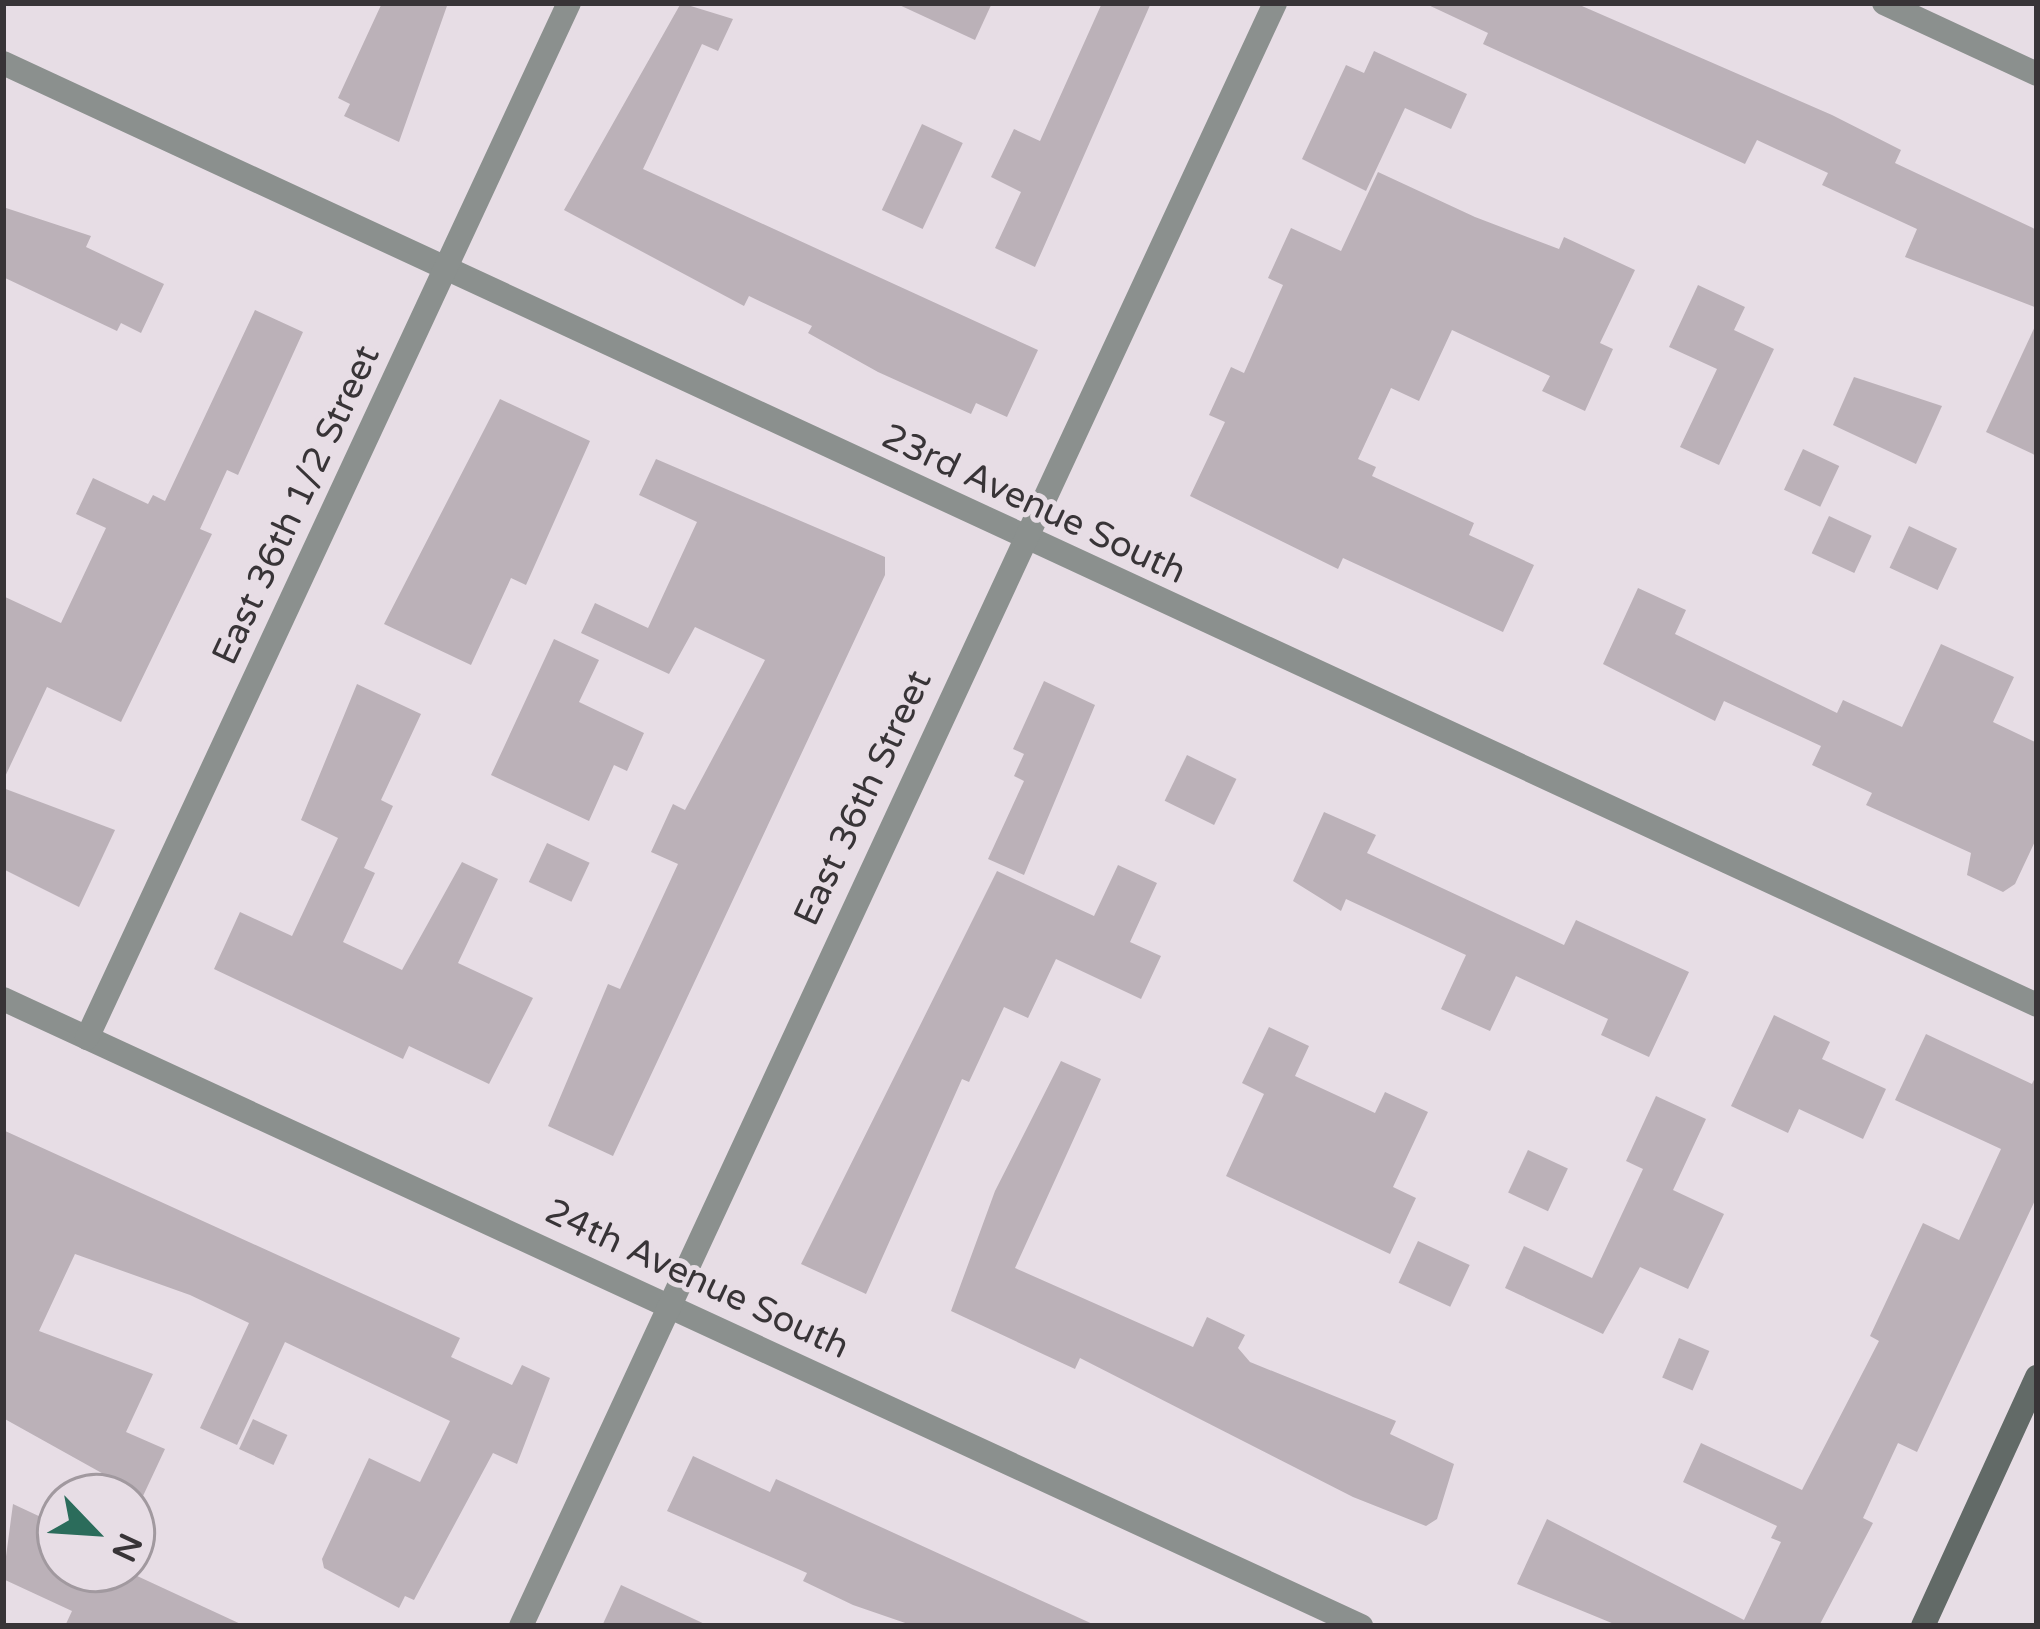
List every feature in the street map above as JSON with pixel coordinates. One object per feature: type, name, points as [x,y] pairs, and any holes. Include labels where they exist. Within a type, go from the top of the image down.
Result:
[{"type":"street","name":"East 36th 1/2 Street","points":[[88,1037],[569,3]]},
{"type":"street","name":"East 36th Street","points":[[520,1626],[1275,3]]},
{"type":"street","points":[[1884,3],[2037,74]]},
{"type":"street","name":"23rd Avenue South","points":[[3,63],[2037,1005]]},
{"type":"street","name":"24th Avenue South","points":[[3,999],[1360,1626]]},
{"type":"street","points":[[1923,1626],[2037,1377]]},
{"type":"building","points":[[382,3],[448,3],[399,142],[344,116],[350,104],[338,98]]},
{"type":"building","points":[[681,3],[733,19],[718,51],[702,44],[643,169],[1038,350],[1007,417],[976,403],[971,414],[878,372],[808,333],[812,326],[749,296],[744,306],[564,210]]},
{"type":"building","points":[[895,3],[992,3],[975,40]]},
{"type":"building","points":[[1102,3],[1151,3],[1035,267],[995,248],[1021,192],[991,177],[1014,129],[1040,141]]},
{"type":"building","points":[[1424,3],[1575,3],[1832,115],[1901,150],[1895,163],[2037,230],[2037,308],[1905,257],[1917,229],[1822,185],[1828,173],[1757,140],[1745,164],[1483,44],[1488,33]]},
{"type":"building","points":[[1374,51],[1467,94],[1451,129],[1405,108],[1366,191],[1302,159],[1346,65],[1364,73]]},
{"type":"building","points":[[922,124],[963,143],[923,229],[882,210]]},
{"type":"building","points":[[1378,172],[1475,217],[1559,249],[1564,237],[1635,270],[1600,343],[1613,349],[1585,411],[1542,391],[1550,376],[1452,330],[1419,401],[1391,388],[1358,459],[1376,467],[1372,476],[1474,523],[1469,535],[1534,565],[1503,632],[1343,558],[1338,569],[1190,496],[1225,422],[1209,415],[1231,367],[1244,373],[1283,285],[1268,278],[1291,228],[1341,251]]},
{"type":"building","points":[[3,207],[91,236],[86,247],[164,284],[141,333],[121,323],[117,331],[3,277]]},
{"type":"building","points":[[1698,285],[1745,307],[1734,330],[1774,349],[1719,465],[1680,447],[1717,369],[1669,347]]},
{"type":"building","points":[[255,310],[303,332],[238,475],[227,470],[200,529],[212,534],[121,722],[47,687],[3,781],[3,596],[61,623],[106,528],[76,514],[93,478],[148,504],[153,495],[165,501]]},
{"type":"building","points":[[2037,322],[2037,456],[1986,432]]},
{"type":"building","points":[[1854,377],[1942,406],[1916,464],[1833,425]]},
{"type":"building","points":[[500,399],[590,441],[526,585],[511,578],[471,665],[384,624]]},
{"type":"building","points":[[1803,449],[1839,466],[1820,507],[1784,490]]},
{"type":"building","points":[[656,459],[885,557],[885,575],[613,1156],[548,1126],[608,984],[620,989],[678,864],[651,852],[673,804],[685,810],[765,660],[695,627],[669,674],[581,633],[595,603],[648,628],[697,522],[639,495]]},
{"type":"building","points":[[1829,516],[1872,536],[1854,573],[1812,553]]},
{"type":"building","points":[[1909,526],[1957,548],[1938,590],[1890,568]]},
{"type":"building","points":[[1638,588],[1686,610],[1675,634],[1837,713],[1843,700],[1902,727],[1941,644],[2014,677],[1993,722],[2037,743],[2037,837],[2015,884],[2003,892],[1967,875],[1971,853],[1866,805],[1872,793],[1812,765],[1821,746],[1724,701],[1715,721],[1603,664]]},
{"type":"building","points":[[554,639],[599,660],[579,702],[644,733],[627,771],[614,765],[589,821],[491,775]]},
{"type":"building","points":[[1044,681],[1095,705],[1024,875],[988,859],[1024,781],[1014,776],[1024,754],[1013,749]]},
{"type":"building","points":[[357,684],[421,714],[381,800],[393,806],[364,868],[375,873],[343,942],[402,970],[462,862],[498,879],[458,963],[533,998],[489,1084],[409,1046],[403,1059],[214,969],[240,912],[292,936],[338,838],[301,820]]},
{"type":"building","points":[[1187,755],[1236,779],[1214,825],[1165,801]]},
{"type":"building","points":[[3,788],[115,830],[79,907],[3,869]]},
{"type":"building","points":[[1324,812],[1376,835],[1367,853],[1564,945],[1576,920],[1689,972],[1649,1057],[1601,1035],[1608,1019],[1516,976],[1490,1031],[1441,1009],[1466,955],[1346,899],[1341,911],[1293,881]]},
{"type":"building","points":[[547,843],[590,863],[571,902],[529,882]]},
{"type":"building","points":[[1118,865],[1157,883],[1130,942],[1161,956],[1141,999],[1056,959],[1028,1018],[1004,1007],[969,1082],[962,1079],[866,1294],[801,1264],[997,871],[1094,916]]},
{"type":"building","points":[[1774,1015],[1830,1042],[1822,1059],[1886,1089],[1863,1139],[1799,1109],[1788,1133],[1731,1106]]},
{"type":"building","points":[[1269,1027],[1309,1046],[1295,1076],[1375,1113],[1385,1092],[1428,1112],[1393,1187],[1416,1198],[1390,1254],[1226,1176],[1264,1094],[1242,1083]]},
{"type":"building","points":[[1926,1034],[2032,1084],[2037,1073],[2037,1196],[1917,1452],[1898,1443],[1863,1518],[1873,1523],[1819,1626],[1619,1626],[1517,1584],[1547,1519],[1744,1620],[1781,1542],[1771,1538],[1777,1526],[1683,1482],[1701,1443],[1802,1490],[1879,1341],[1870,1336],[1923,1223],[1959,1240],[2001,1149],[1895,1100]]},
{"type":"building","points":[[1061,1061],[1101,1079],[1015,1268],[1193,1347],[1207,1317],[1245,1335],[1238,1348],[1250,1362],[1396,1421],[1390,1434],[1454,1464],[1437,1519],[1426,1526],[1353,1497],[1080,1358],[1075,1369],[951,1311],[995,1191]]},
{"type":"building","points":[[1656,1096],[1706,1119],[1673,1190],[1724,1214],[1688,1289],[1640,1267],[1603,1334],[1505,1288],[1524,1246],[1592,1278],[1643,1169],[1626,1161]]},
{"type":"building","points":[[3,1130],[460,1338],[451,1357],[512,1385],[522,1365],[550,1378],[517,1464],[493,1453],[414,1600],[405,1596],[399,1608],[324,1568],[322,1559],[369,1458],[420,1482],[450,1421],[285,1342],[237,1445],[200,1428],[249,1323],[190,1295],[75,1254],[39,1331],[153,1374],[126,1432],[165,1449],[154,1473],[102,1473],[3,1418]]},
{"type":"building","points":[[1528,1150],[1568,1169],[1548,1211],[1508,1193]]},
{"type":"building","points":[[1418,1241],[1470,1265],[1450,1307],[1399,1283]]},
{"type":"building","points":[[1679,1338],[1709,1351],[1693,1390],[1662,1378]]},
{"type":"building","points":[[253,1419],[287,1435],[273,1465],[239,1449]]},
{"type":"building","points":[[693,1456],[770,1492],[776,1479],[1097,1626],[914,1626],[853,1605],[803,1581],[807,1573],[667,1511]]},
{"type":"building","points":[[13,1504],[36,1515],[36,1593],[156,1593],[156,1585],[245,1626],[65,1626],[72,1611],[3,1579]]},
{"type":"building","points":[[621,1585],[709,1626],[602,1626]]}]
